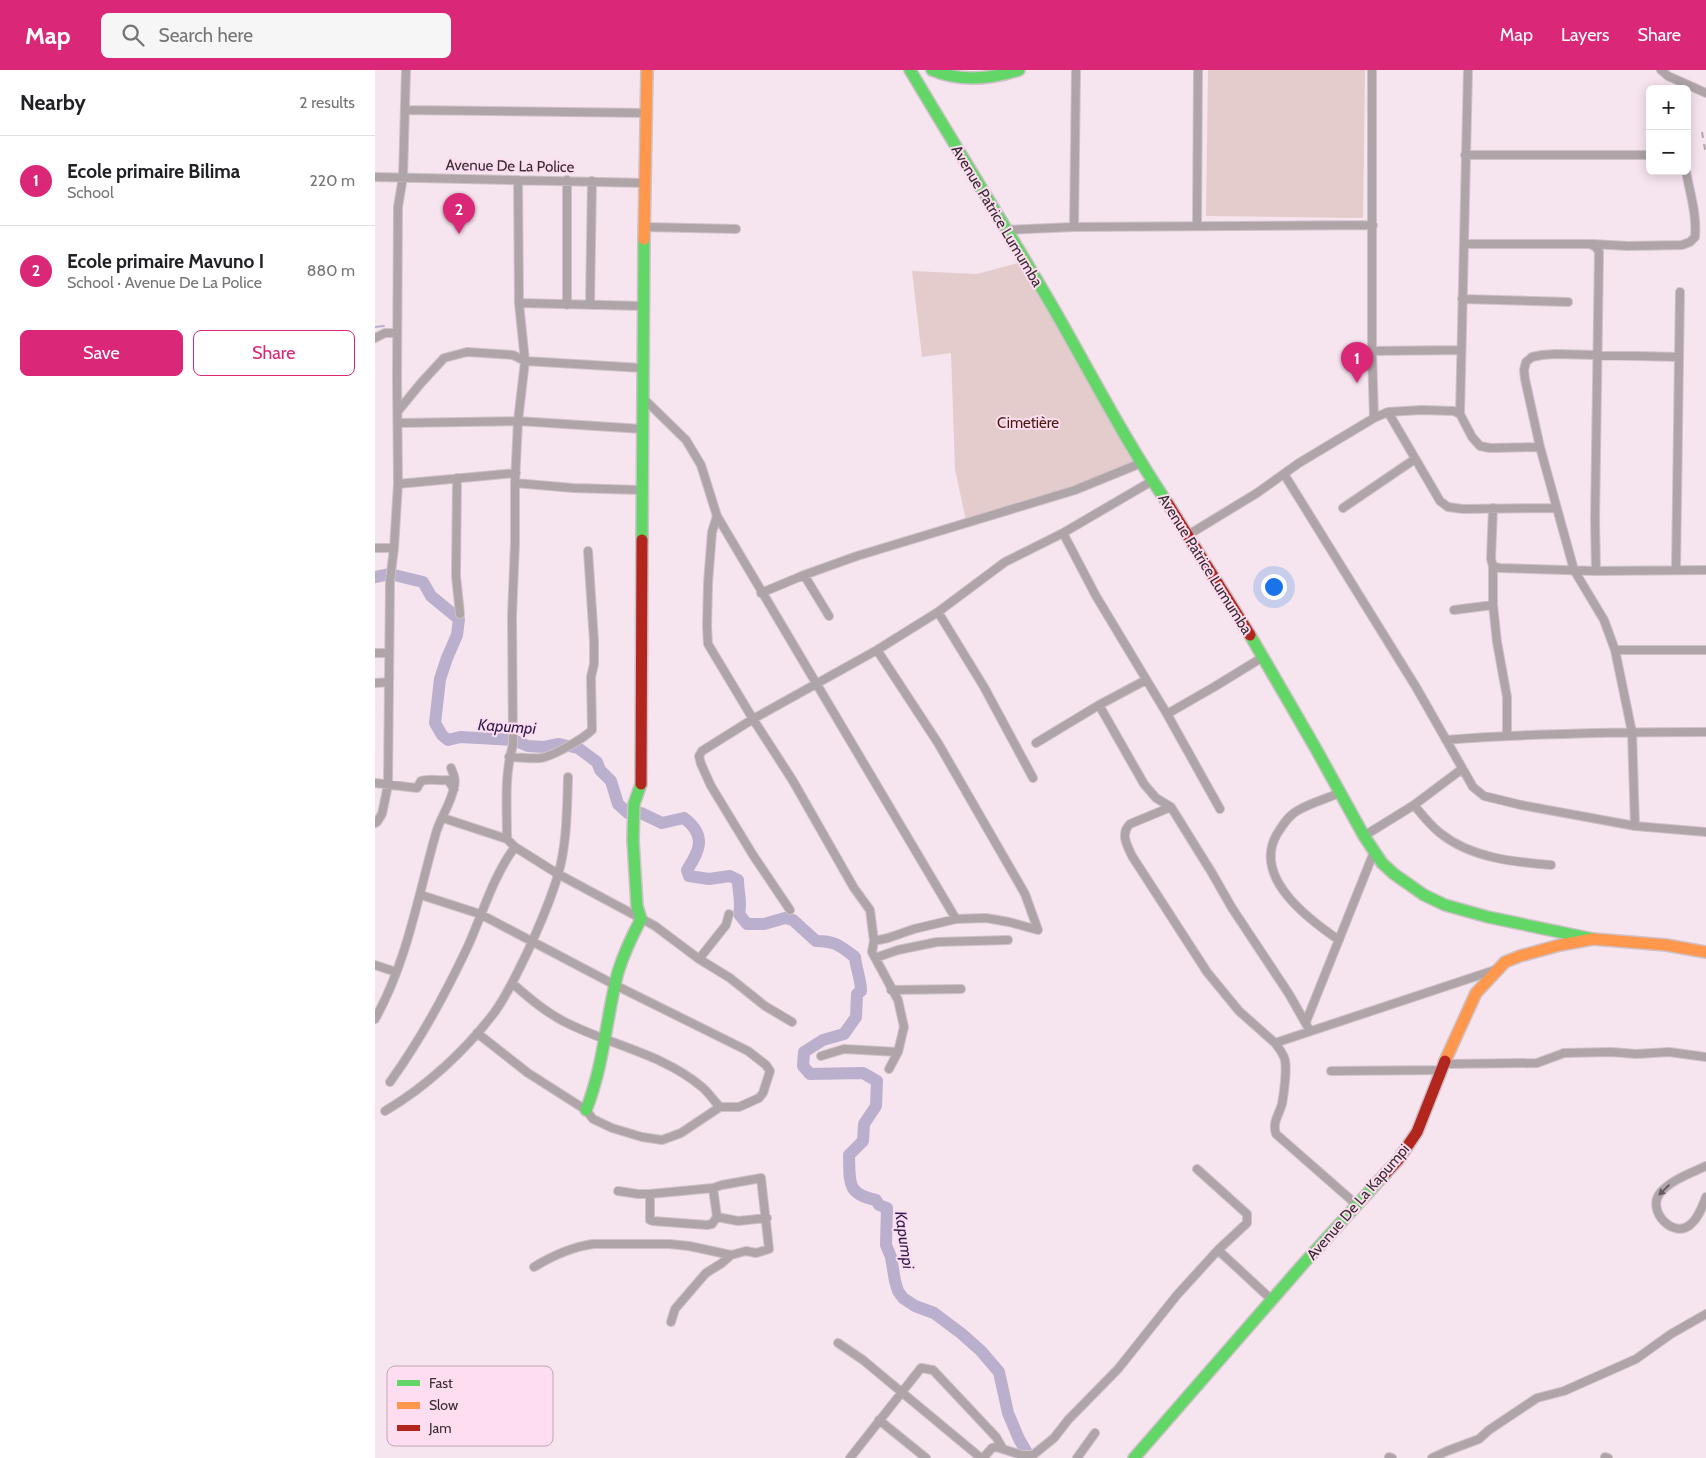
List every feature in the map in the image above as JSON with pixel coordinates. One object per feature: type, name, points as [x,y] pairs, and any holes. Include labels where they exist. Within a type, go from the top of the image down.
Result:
[{"type":"street","points":[[375,823],[382,814],[387,785],[390,581],[398,484],[397,333],[399,208],[403,178],[407,70]]},
{"type":"street","points":[[586,1110],[595,1088],[615,985],[626,948],[641,919],[637,906],[634,825],[635,804],[641,786],[641,368],[647,70]]},
{"type":"street","name":"Avenue Patrice Lumumba","points":[[910,70],[1024,258],[1141,463],[1263,657],[1339,793],[1382,863],[1408,885],[1424,895],[1445,904],[1488,917],[1593,939]]},
{"type":"street","points":[[932,70],[944,75],[968,78],[1003,75],[1019,70]]},
{"type":"street","points":[[1074,227],[1076,70]]},
{"type":"street","points":[[1197,226],[1198,70]]},
{"type":"street","points":[[1372,70],[1372,351],[1374,418]]},
{"type":"street","points":[[1468,70],[1460,414],[1472,437],[1480,446],[1490,448],[1540,448]]},
{"type":"street","points":[[1661,70],[1682,85]]},
{"type":"street","points":[[1691,88],[1706,93]]},
{"type":"street","points":[[406,110],[646,114]]},
{"type":"street","points":[[1465,155],[1646,155]]},
{"type":"street","points":[[1464,244],[1682,245],[1690,242],[1695,237],[1696,226],[1687,175]]},
{"type":"street","name":"Avenue De La Police","points":[[375,178],[567,180],[645,183]]},
{"type":"street","points":[[507,839],[506,787],[509,757],[513,745],[512,616],[515,483],[518,421],[525,361],[519,303],[518,180]]},
{"type":"street","points":[[567,180],[567,306]]},
{"type":"street","points":[[590,306],[593,181]]},
{"type":"street","points":[[1006,230],[1074,227],[1373,225]]},
{"type":"street","points":[[645,227],[736,229]]},
{"type":"street","points":[[1590,244],[1596,247],[1599,252],[1595,520],[1597,571]]},
{"type":"street","points":[[1676,570],[1680,292]]},
{"type":"street","points":[[1462,299],[1568,302]]},
{"type":"street","points":[[519,303],[567,306],[643,306]]},
{"type":"street","points":[[375,338],[385,333],[397,333]]},
{"type":"street","points":[[1372,351],[1461,350]]},
{"type":"street","points":[[398,411],[444,358],[467,352],[513,355],[525,361],[641,368]]},
{"type":"street","points":[[1635,826],[1632,732],[1615,650],[1604,620],[1578,579],[1575,570],[1540,448],[1524,370],[1526,362],[1532,357],[1542,355],[1679,358]]},
{"type":"street","points":[[642,396],[686,440],[701,464],[717,516],[956,919]]},
{"type":"street","points":[[1188,535],[1299,463],[1374,418],[1388,412],[1404,410],[1447,410],[1460,414]]},
{"type":"street","points":[[1388,412],[1439,501],[1448,507],[1463,509],[1556,508]]},
{"type":"street","points":[[399,423],[518,421],[642,430]]},
{"type":"street","points":[[1343,508],[1415,459]]},
{"type":"street","points":[[761,593],[857,556],[1075,490],[1141,463]]},
{"type":"street","points":[[398,484],[516,473]]},
{"type":"street","points":[[1284,474],[1416,687],[1473,788],[1485,796],[1521,805],[1635,826],[1706,832]]},
{"type":"street","points":[[457,478],[456,576],[460,614]]},
{"type":"street","points":[[790,910],[753,855],[711,786],[699,756],[702,750],[753,719],[877,650],[938,612],[1005,562],[1063,533],[1152,481]]},
{"type":"street","points":[[515,483],[573,488],[641,490]]},
{"type":"street","points":[[1493,508],[1491,559],[1493,566],[1493,604],[1497,642],[1507,697],[1507,735]]},
{"type":"street","points":[[717,516],[712,532],[708,583],[707,627],[709,644],[753,719],[793,780],[854,888],[870,910],[874,941],[872,952],[898,1000],[904,1027],[898,1052],[889,1069]]},
{"type":"street","points":[[1063,533],[1096,596],[1167,714],[1219,810]]},
{"type":"street","points":[[375,548],[394,548]]},
{"type":"street","points":[[509,757],[541,758],[585,736],[592,730],[591,677],[594,664],[594,640],[588,551]]},
{"type":"street","points":[[1493,566],[1500,568],[1597,571],[1706,570]]},
{"type":"street","points":[[804,575],[829,616]]},
{"type":"street","points":[[1454,610],[1493,604]]},
{"type":"street","points":[[938,612],[984,687],[1033,778]]},
{"type":"street","points":[[874,941],[956,919],[986,918],[1038,930],[1025,894],[938,743],[877,650]]},
{"type":"street","points":[[1615,650],[1706,650]]},
{"type":"street","points":[[375,653],[389,653]]},
{"type":"street","points":[[1167,714],[1263,657]]},
{"type":"street","points":[[1036,743],[1099,705],[1146,680]]},
{"type":"street","points":[[375,683],[389,682]]},
{"type":"street","points":[[1099,705],[1144,784],[1156,798],[1171,807],[1310,1031]]},
{"type":"street","points":[[1446,740],[1507,735],[1706,732]]},
{"type":"street","points":[[375,1019],[387,997],[396,972],[421,894],[437,830],[454,789],[455,778],[451,768]]},
{"type":"street","points":[[1364,836],[1414,805],[1462,770]]},
{"type":"street","points":[[385,1111],[424,1084],[457,1054],[494,1013],[512,984],[532,942],[559,874],[564,842],[568,777]]},
{"type":"street","points":[[375,783],[417,788],[421,781],[430,778],[439,781],[448,780],[454,789]]},
{"type":"street","points":[[1339,793],[1295,811],[1283,824],[1274,839],[1270,852],[1275,879],[1301,911],[1339,940]]},
{"type":"street","points":[[1414,805],[1441,834],[1462,847],[1492,857],[1523,863],[1551,865]]},
{"type":"street","points":[[1171,807],[1130,824],[1126,828],[1124,834],[1132,856],[1207,972],[1239,1011],[1275,1043],[1282,1053],[1285,1064],[1282,1105],[1275,1121],[1274,1128],[1276,1134],[1357,1206]]},
{"type":"street","points":[[443,818],[507,839],[559,874],[655,926],[699,959],[730,978],[765,1006],[792,1022]]},
{"type":"street","points":[[390,1082],[407,1059],[428,1024],[469,944],[499,872],[515,846]]},
{"type":"street","points":[[1305,1022],[1374,852]]},
{"type":"street","points":[[421,894],[480,914],[615,985],[748,1051],[766,1065],[770,1071],[763,1093],[759,1098],[739,1107],[720,1108],[681,1133],[662,1140],[642,1137],[612,1128],[593,1119],[586,1110],[528,1073],[477,1033]]},
{"type":"street","points":[[699,959],[718,936],[726,924],[729,914]]},
{"type":"street","name":"Avenue De La Kapumpi","points":[[1134,1458],[1398,1160],[1417,1132],[1442,1067],[1476,993],[1505,962],[1567,943],[1593,939],[1666,945],[1706,952]]},
{"type":"street","points":[[875,958],[898,950],[937,942],[1008,940]]},
{"type":"street","points":[[375,965],[396,972]]},
{"type":"street","points":[[1275,1043],[1496,970]]},
{"type":"street","points":[[512,984],[551,1014],[569,1024],[673,1067],[703,1088],[720,1108]]},
{"type":"street","points":[[891,990],[961,989]]},
{"type":"street","points":[[821,1056],[844,1049],[898,1052]]},
{"type":"street","points":[[1331,1071],[1377,1072],[1537,1063],[1564,1052],[1636,1054],[1669,1052],[1706,1057]]},
{"type":"street","points":[[1706,1166],[1669,1184],[1659,1195],[1656,1206],[1659,1216],[1668,1225],[1678,1229],[1689,1226],[1697,1218],[1706,1197]]},
{"type":"street","points":[[838,1343],[863,1360],[982,1458],[992,1448],[1003,1449],[1022,1455],[1033,1455],[1054,1438],[1068,1420],[1118,1369],[1177,1295],[1218,1250],[1247,1222],[1247,1214],[1197,1169]]},
{"type":"street","points":[[534,1267],[547,1259],[584,1245],[593,1244],[669,1244],[689,1246],[731,1255],[745,1252],[756,1253],[769,1249],[761,1178],[713,1188],[651,1194],[618,1191]]},
{"type":"street","points":[[651,1194],[650,1220],[707,1225],[712,1224],[717,1217],[713,1188]]},
{"type":"street","points":[[717,1217],[738,1221],[767,1218]]},
{"type":"street","points":[[1218,1250],[1272,1300]]},
{"type":"street","points":[[671,1322],[675,1309],[706,1273],[731,1255]]},
{"type":"street","points":[[1432,1458],[1479,1438],[1537,1398],[1564,1390],[1636,1358],[1671,1334],[1706,1314]]},
{"type":"street","points":[[849,1458],[903,1393],[921,1368],[933,1370],[996,1437],[1003,1449]]},
{"type":"street","points":[[879,1420],[926,1458]]},
{"type":"street","points":[[1077,1458],[1095,1433]]},
{"type":"green space","points":[[1208,70],[1365,70],[1363,218],[1206,216]]},
{"type":"green space","name":"Cimetière","points":[[1026,261],[1135,466],[966,521],[955,469],[951,353],[922,357],[912,271],[977,274]]},
{"type":"waterway","points":[[375,327],[384,326]]},
{"type":"waterway","name":"Kapumpi","points":[[375,577],[390,574],[423,582],[431,596],[459,619],[457,635],[440,679],[435,723],[442,735],[448,740],[460,737],[513,740],[528,746],[544,747],[559,744],[578,748],[597,762],[600,770],[611,781],[618,804],[628,813],[641,813],[662,823],[684,818],[691,824],[696,830],[699,842],[696,855],[687,870],[689,876],[709,879],[730,876],[738,880],[739,914],[747,924],[764,924],[785,918],[793,920],[816,941],[837,945],[855,957],[861,991],[857,994],[856,1017],[844,1034],[823,1040],[804,1052],[803,1066],[810,1074],[863,1073],[877,1081],[876,1106],[864,1124],[863,1141],[849,1155],[849,1173],[852,1185],[859,1194],[876,1200],[879,1205],[887,1208],[886,1245],[891,1257],[898,1291],[903,1298],[915,1306],[934,1313],[962,1334],[981,1351],[999,1372],[1008,1413],[1019,1439],[1030,1458]]},
{"type":"waterway","name":"Kapumpi","points":[[375,580],[381,576]]},
{"type":"railway","points":[[1702,132],[1706,155]]},
{"type":"traffic: fast","points":[[910,70],[1055,311],[1124,433],[1168,504]]},
{"type":"traffic: fast","points":[[932,70],[964,78],[987,77],[1019,70]]},
{"type":"traffic: fast","points":[[642,540],[644,239]]},
{"type":"traffic: fast","points":[[1250,635],[1364,836],[1382,863],[1394,874],[1424,895],[1445,905],[1488,917],[1593,939]]},
{"type":"traffic: fast","points":[[586,1110],[601,1059],[618,972],[628,945],[641,919],[637,906],[633,840],[634,804],[641,784]]},
{"type":"traffic: fast","points":[[1134,1458],[1304,1263],[1386,1173]]},
{"type":"traffic: slow","points":[[644,239],[647,70]]},
{"type":"traffic: slow","points":[[1445,1061],[1476,993],[1505,962],[1560,945],[1593,939],[1666,945],[1706,952]]},
{"type":"traffic: jam","points":[[1168,504],[1250,635]]},
{"type":"traffic: jam","points":[[641,784],[642,540]]},
{"type":"traffic: jam","points":[[1386,1173],[1398,1160],[1417,1132],[1445,1061]]},
{"type":"place","name":"Ecole primaire Mavuno I","points":[[459,234]]},
{"type":"place","name":"Ecole primaire Bilima","points":[[1357,383]]}]
